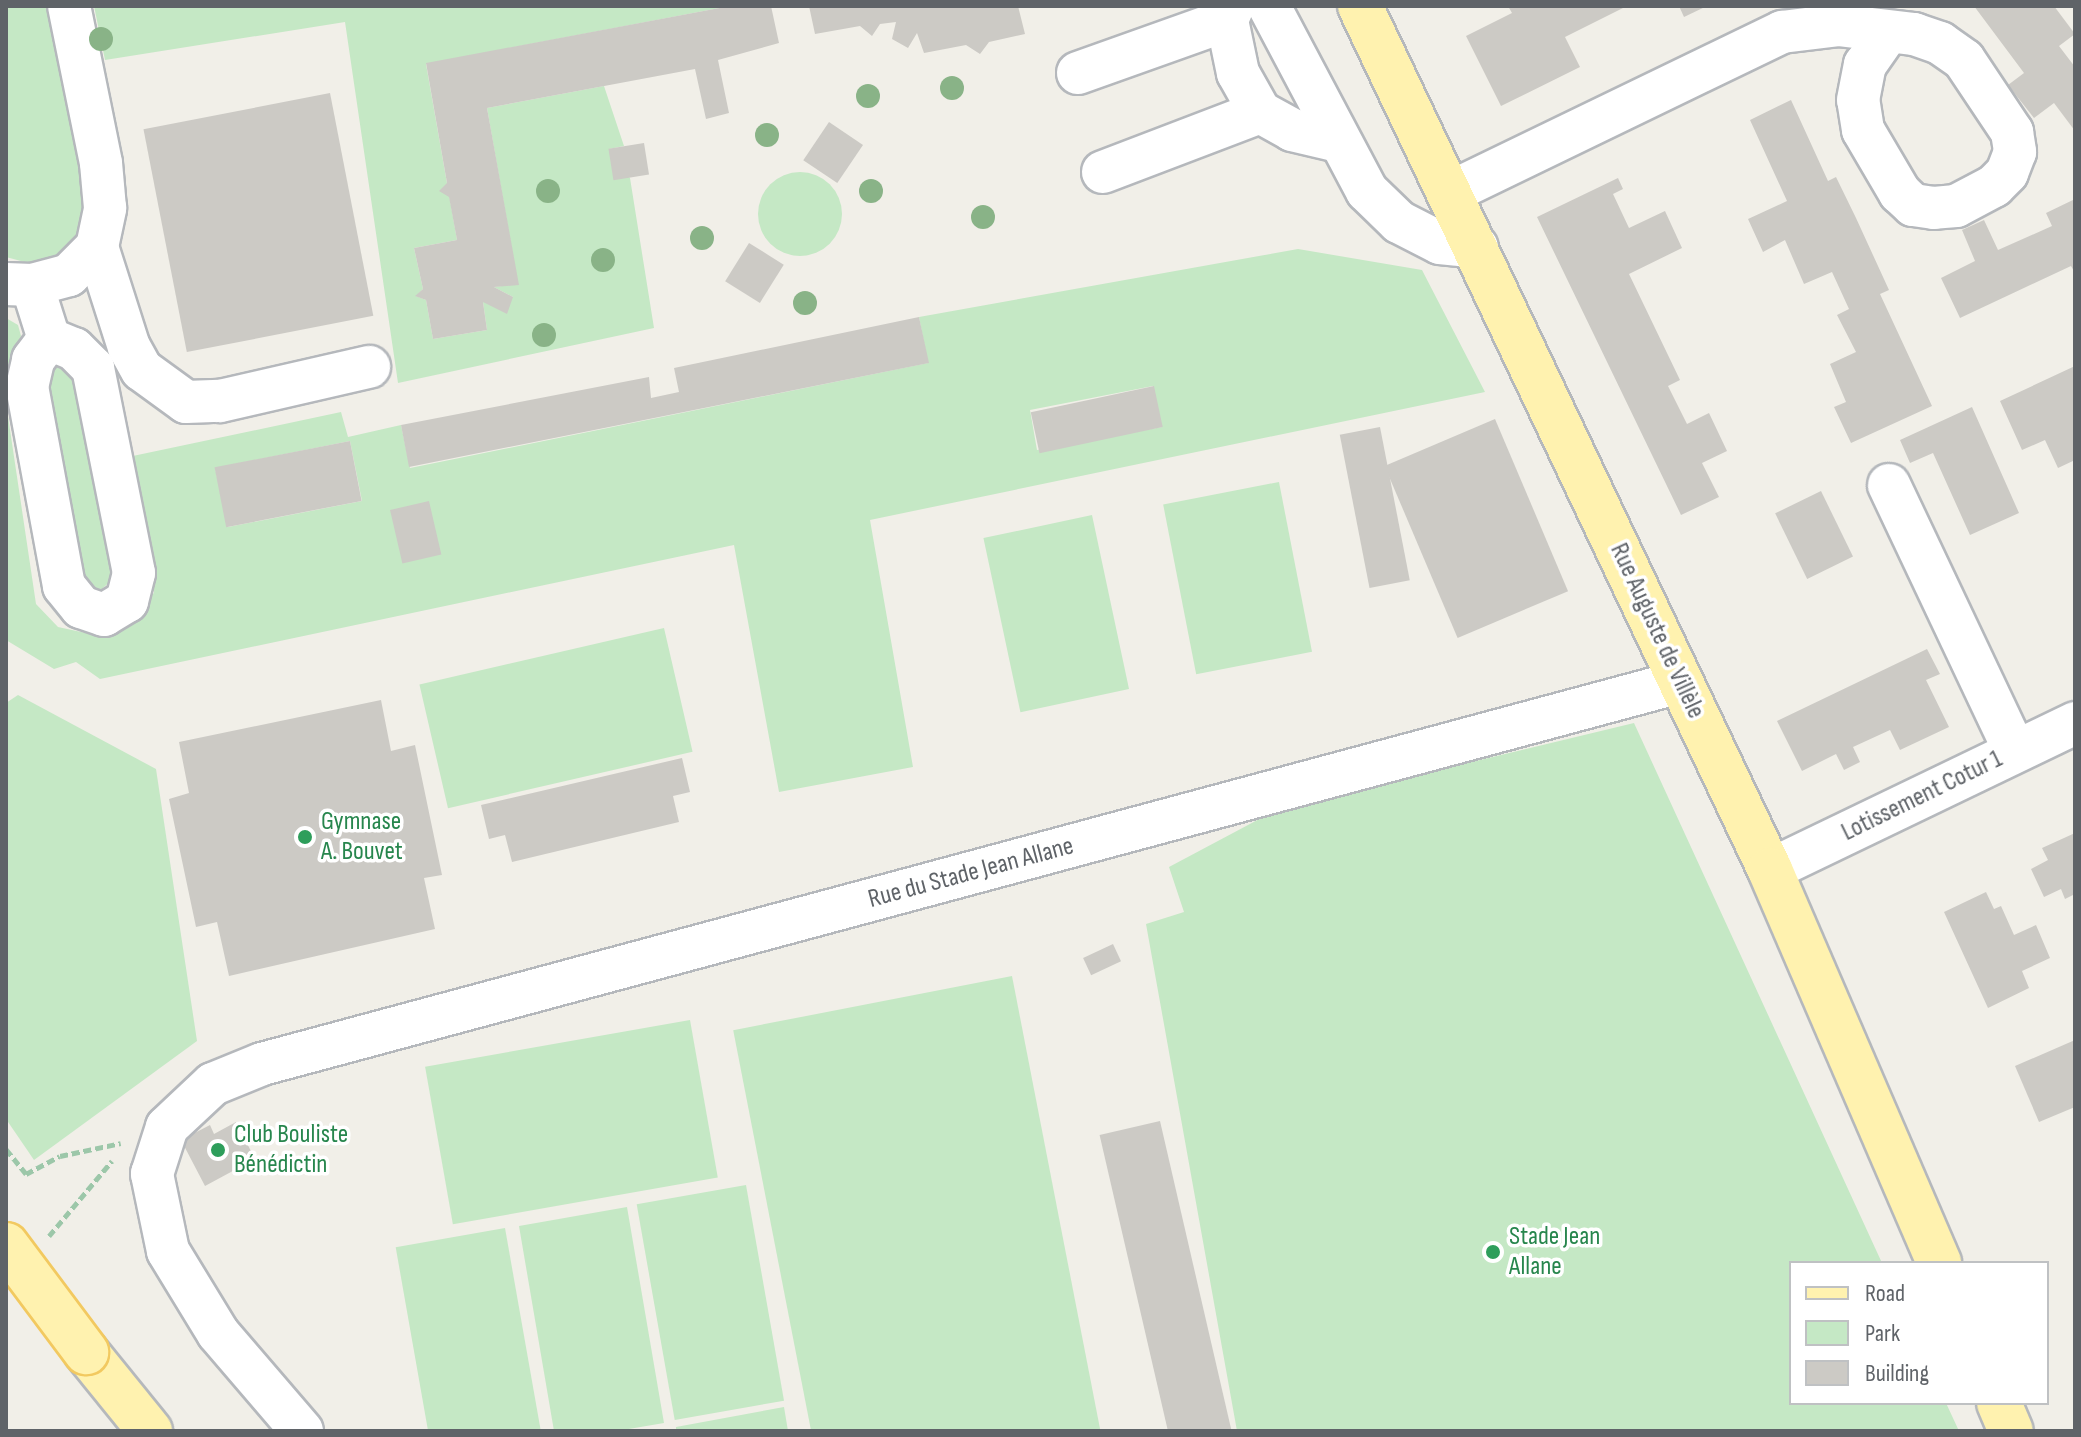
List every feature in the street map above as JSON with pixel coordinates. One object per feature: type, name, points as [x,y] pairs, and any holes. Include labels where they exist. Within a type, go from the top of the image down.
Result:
[{"type":"main road","name":"Rue Auguste de Villèle","points":[[1360,6],[1451,192],[1770,870],[1938,1261]]},
{"type":"main road","points":[[25,1244],[86,1352],[150,1431]]},
{"type":"main road","points":[[2000,1405],[2011,1431]]},
{"type":"street","points":[[69,6],[101,163],[105,208],[97,247],[129,347],[142,370],[186,402],[220,401],[369,367]]},
{"type":"street","points":[[1269,6],[1367,191],[1399,222],[1440,243],[1477,247]]},
{"type":"street","points":[[1078,73],[1230,13],[1238,73],[1260,112],[1292,130],[1339,141]]},
{"type":"street","points":[[1451,192],[1775,19],[1888,32],[1932,24],[1964,60],[2012,132],[2015,152],[2007,173],[1994,186],[1956,206],[1934,208],[1913,205],[1900,193],[1863,130],[1858,100],[1865,65],[1888,32]]},
{"type":"street","points":[[1103,172],[1260,112]]},
{"type":"street","points":[[49,339],[33,360],[27,387],[64,586],[81,607],[104,615],[127,601],[134,573],[93,368],[74,349],[49,339],[19,284],[69,275],[97,247]]},
{"type":"street","points":[[1889,485],[2015,751]]},
{"type":"street","name":"Rue du Stade Jean Allane","points":[[302,1431],[218,1333],[168,1251],[152,1174],[167,1127],[213,1084],[262,1064],[1680,682]]},
{"type":"street","name":"Lotissement Cotur 1","points":[[1770,870],[2075,723]]},
{"type":"path","points":[[6,1149],[26,1174],[60,1156],[130,1141],[25,1244]]},
{"type":"green space","points":[[6,6],[50,6],[86,182],[78,238],[54,259],[32,264],[6,257]]},
{"type":"green space","points":[[94,6],[730,6],[426,64],[457,240],[414,248],[423,289],[416,296],[426,300],[433,339],[487,330],[483,302],[513,297],[494,287],[518,284],[487,108],[604,86],[624,146],[609,149],[630,178],[654,328],[398,383],[345,22],[105,60]]},
{"type":"green space","points":[[800,172],[823,179],[835,191],[842,214],[835,237],[823,249],[800,256],[777,249],[765,237],[758,214],[765,191],[777,179]]},
{"type":"green space","points":[[1298,249],[1422,270],[1485,392],[870,520],[913,767],[779,792],[734,545],[100,679],[76,662],[54,669],[6,640],[6,403],[36,604],[58,627],[95,635],[154,593],[128,457],[341,412],[348,437],[401,425],[410,468],[928,363],[919,317]],"holes":[[[1153,386],[1162,427],[1037,450],[1030,410]],[[350,441],[362,501],[228,527],[215,468]]]},
{"type":"green space","points":[[6,318],[18,325],[21,336],[6,369]]},
{"type":"green space","points":[[74,358],[114,566],[110,582],[98,592],[72,574],[45,362]]},
{"type":"green space","points":[[1279,482],[1312,652],[1196,674],[1163,505]]},
{"type":"green space","points":[[1092,515],[1129,689],[1020,712],[983,538]]},
{"type":"green space","points":[[664,628],[693,752],[448,808],[419,684]]},
{"type":"green space","points":[[18,695],[156,769],[197,1041],[34,1160],[6,1119],[6,703]]},
{"type":"green space","name":"Stade Jean Allane","points":[[1634,723],[1881,1261],[1789,1261],[1789,1405],[1947,1405],[1959,1431],[1237,1431],[1146,924],[1184,912],[1169,867],[1280,808]]},
{"type":"green space","points":[[1012,976],[1100,1431],[811,1431],[733,1030]]},
{"type":"green space","points":[[690,1020],[718,1178],[453,1224],[425,1067]]},
{"type":"green space","points":[[746,1185],[784,1401],[675,1420],[637,1204]]},
{"type":"green space","points":[[627,1207],[664,1423],[617,1431],[554,1431],[519,1226]]},
{"type":"green space","points":[[505,1228],[541,1431],[428,1431],[396,1247]]},
{"type":"green space","points":[[784,1407],[788,1431],[676,1431],[676,1427]]},
{"type":"building","points":[[730,6],[771,6],[779,43],[718,60],[729,113],[706,119],[695,69],[487,108],[519,285],[494,287],[513,297],[507,314],[483,302],[487,330],[433,339],[426,300],[415,296],[423,289],[414,248],[457,240],[449,197],[439,191],[447,183],[426,63]]},
{"type":"building","points":[[809,6],[1018,6],[1025,34],[989,42],[980,54],[966,45],[924,53],[917,33],[908,48],[892,39],[896,22],[880,24],[872,36],[860,26],[815,34]]},
{"type":"building","points":[[1508,6],[1627,6],[1565,37],[1580,67],[1501,106],[1466,36],[1512,13]]},
{"type":"building","points":[[1679,6],[1707,6],[1684,17]]},
{"type":"building","points":[[1974,6],[2054,6],[2075,34],[2059,46],[2075,67],[2075,131],[2054,103],[2034,118],[2008,85],[2024,73]]},
{"type":"building","points":[[330,93],[373,316],[187,352],[143,129]]},
{"type":"building","points":[[1791,100],[1828,181],[1836,177],[1856,218],[1889,290],[1880,294],[1932,406],[1851,443],[1834,407],[1846,402],[1830,364],[1856,352],[1837,315],[1849,309],[1832,272],[1804,284],[1785,240],[1763,252],[1748,219],[1787,201],[1750,120]]},
{"type":"building","points":[[829,122],[863,145],[837,183],[803,160]]},
{"type":"building","points":[[644,143],[649,175],[613,180],[608,149]]},
{"type":"building","points":[[1618,178],[1623,189],[1613,194],[1629,228],[1665,211],[1682,248],[1629,274],[1680,380],[1668,386],[1687,424],[1709,413],[1727,451],[1702,463],[1719,497],[1681,515],[1537,217]]},
{"type":"building","points":[[2075,199],[2075,273],[2071,266],[1960,318],[1941,278],[1975,261],[1962,230],[1984,220],[1998,250],[2052,226],[2046,213]]},
{"type":"building","points":[[749,243],[784,265],[760,303],[725,281]]},
{"type":"building","points":[[919,317],[929,363],[409,467],[401,425],[649,377],[651,398],[679,392],[674,368]]},
{"type":"building","points":[[2075,366],[2075,460],[2058,468],[2045,440],[2022,450],[2000,401]]},
{"type":"building","points":[[1154,386],[1163,427],[1039,453],[1031,412]]},
{"type":"building","points":[[1972,407],[2019,513],[1970,535],[1933,453],[1910,463],[1900,440]]},
{"type":"building","points":[[1495,419],[1568,591],[1458,638],[1385,466]]},
{"type":"building","points":[[1380,427],[1410,580],[1370,588],[1340,435]]},
{"type":"building","points":[[350,441],[362,501],[226,527],[215,467]]},
{"type":"building","points":[[1821,491],[1853,557],[1807,579],[1775,513]]},
{"type":"building","points":[[429,501],[441,555],[402,564],[390,510]]},
{"type":"building","points":[[1927,649],[1940,674],[1926,680],[1949,727],[1900,750],[1890,730],[1853,747],[1860,762],[1844,770],[1836,754],[1802,771],[1777,721]]},
{"type":"building","name":"Gymnase A. Bouvet","points":[[381,700],[391,751],[415,745],[442,875],[424,878],[435,929],[229,976],[217,922],[196,927],[169,799],[189,793],[179,742]]},
{"type":"building","points":[[682,758],[690,792],[673,796],[679,822],[512,862],[505,835],[489,839],[481,805]]},
{"type":"building","points":[[2075,833],[2075,894],[2065,899],[2061,889],[2044,897],[2031,869],[2048,860],[2042,848]]},
{"type":"building","points":[[1986,892],[1994,909],[2001,906],[2014,935],[2036,925],[2050,958],[2022,971],[2029,988],[1988,1008],[1944,912]]},
{"type":"building","points":[[1113,944],[1121,961],[1091,975],[1083,958]]},
{"type":"building","points":[[2075,1040],[2075,1107],[2039,1122],[2015,1066]]},
{"type":"building","points":[[1160,1121],[1232,1431],[1168,1431],[1100,1135]]},
{"type":"building","name":"Club Bouliste Bénédictin","points":[[236,1122],[255,1159],[205,1186],[181,1140],[210,1125],[214,1134]]},
{"type":"place","name":"Gymnase A. Bouvet","points":[[305,837]]},
{"type":"place","name":"Club Bouliste Bénédictin","points":[[218,1150]]},
{"type":"place","name":"Stade Jean Allane","points":[[1493,1252]]}]
